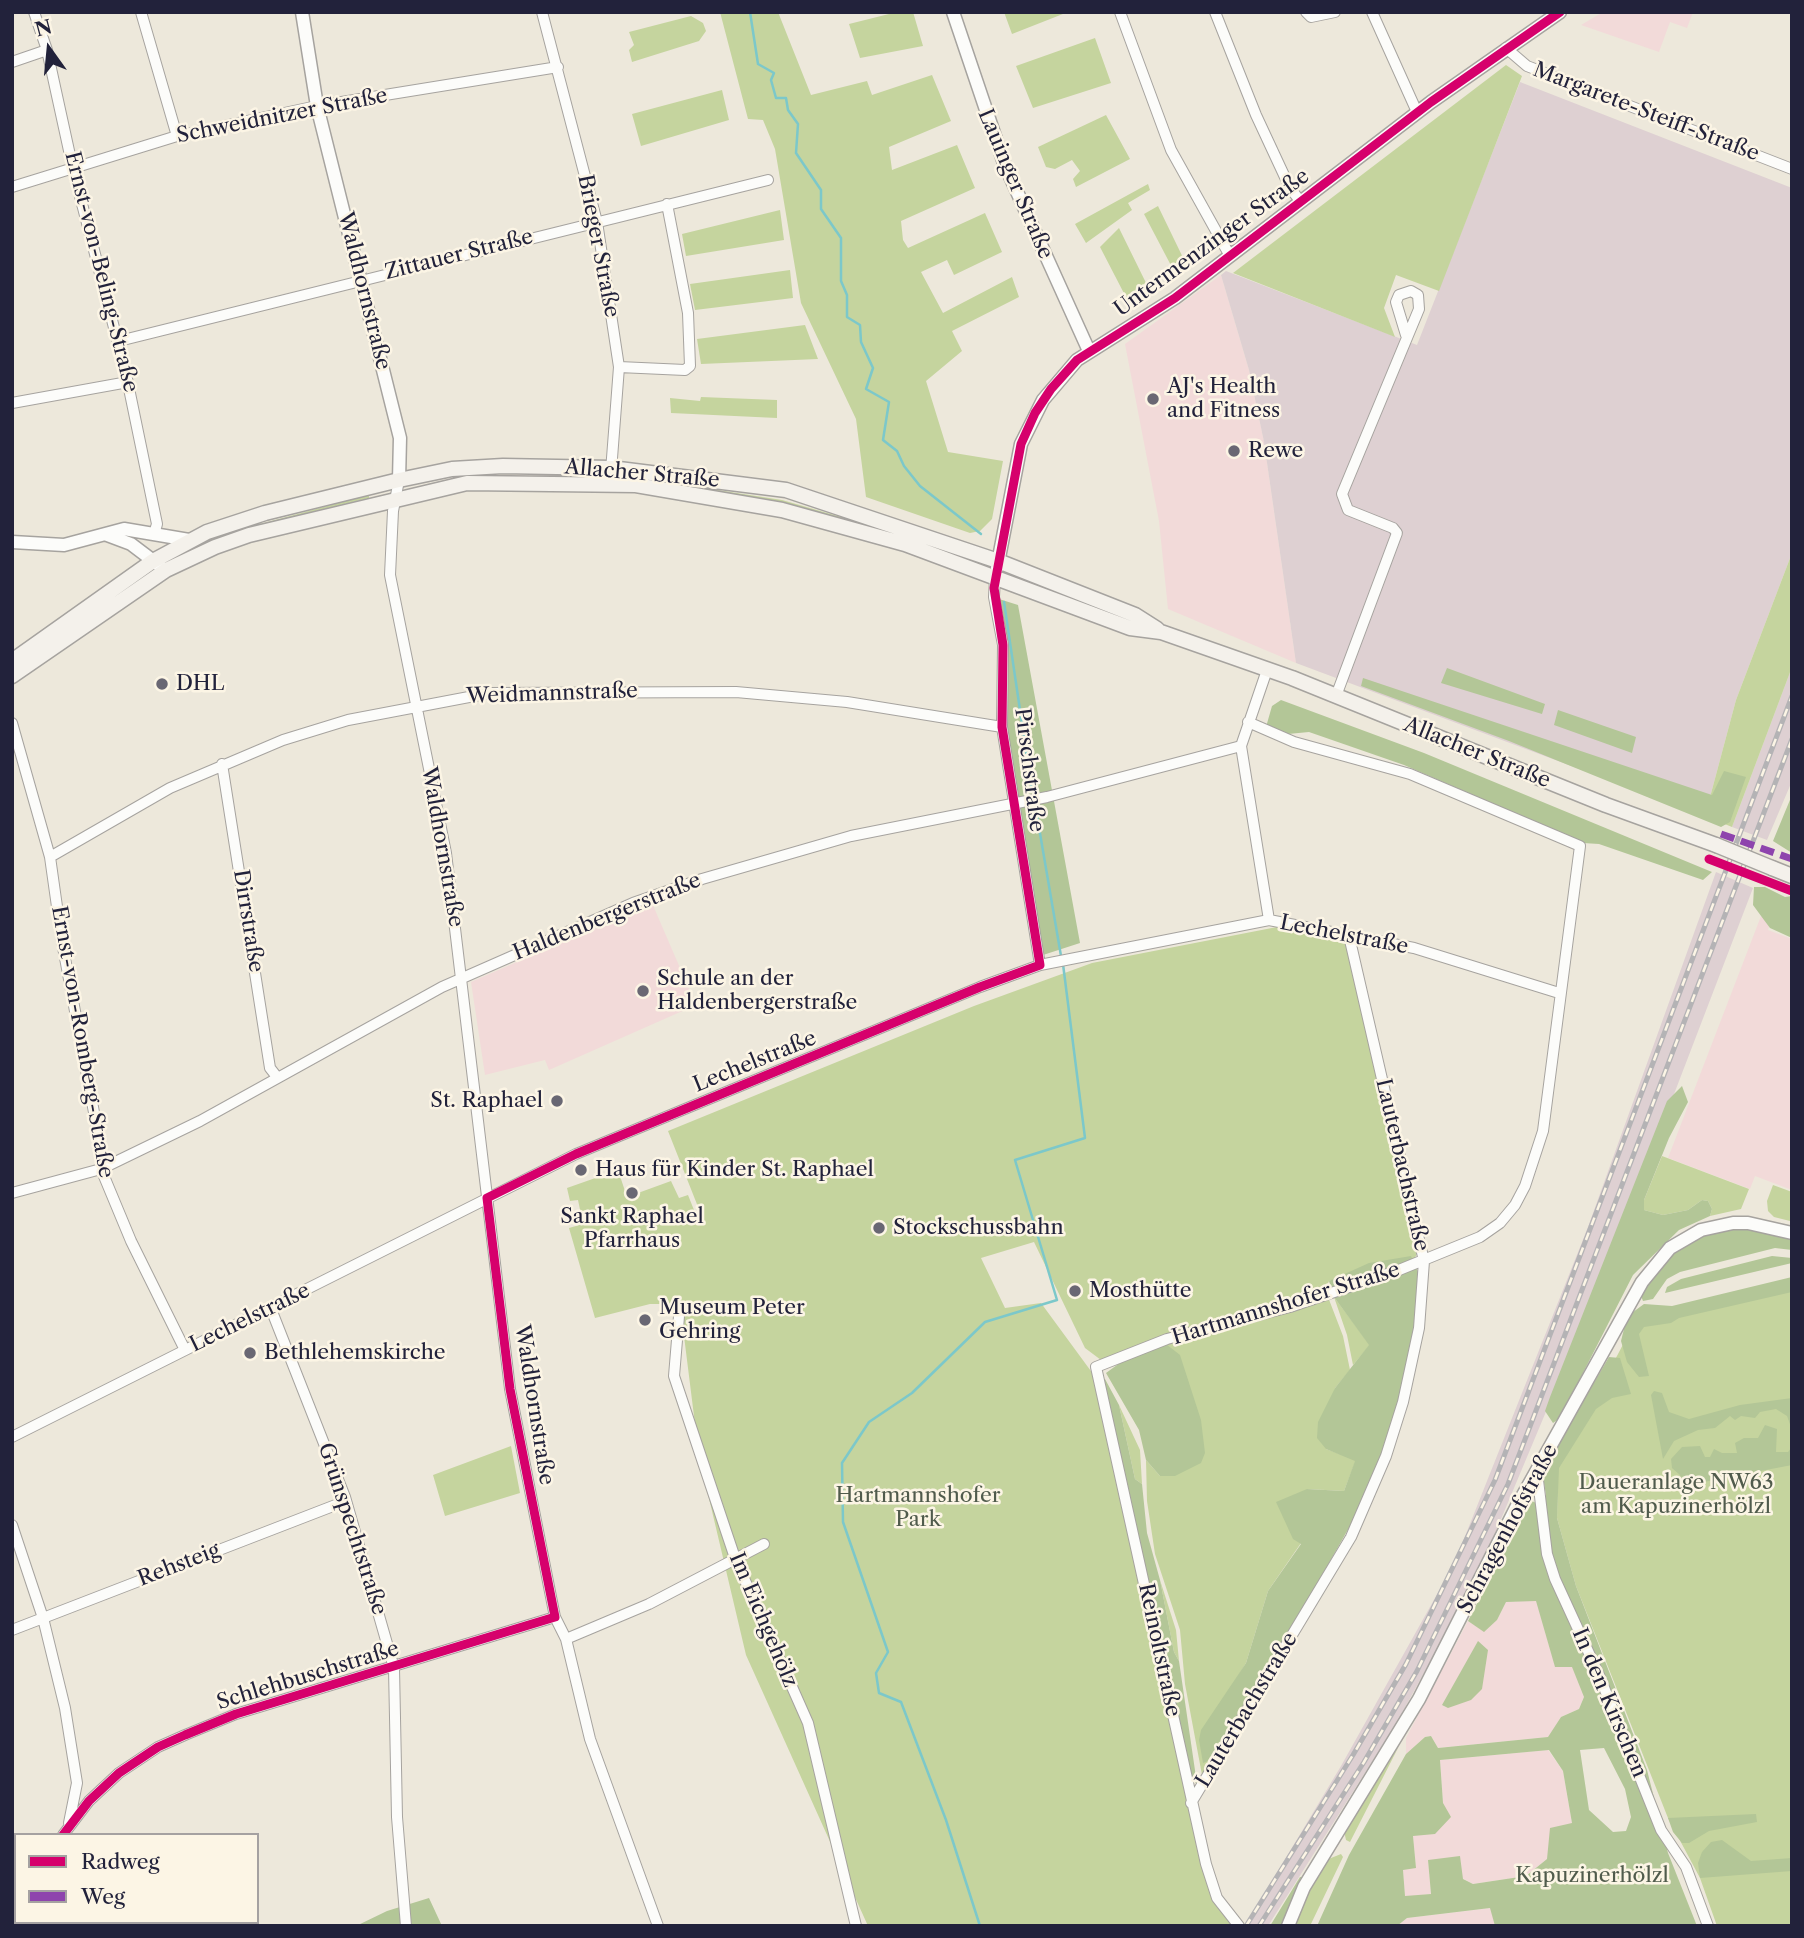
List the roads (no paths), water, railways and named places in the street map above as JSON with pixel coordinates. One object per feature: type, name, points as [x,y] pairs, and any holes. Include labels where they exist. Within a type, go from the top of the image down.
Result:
[{"type":"main road","name":"Allacher Straße","points":[[189,540],[265,513],[399,480],[461,468],[611,468],[786,490],[998,561],[1135,615],[1161,632]]},
{"type":"main road","name":"Allacher Straße","points":[[12,676],[166,570],[249,535],[467,483],[610,484],[697,494],[782,510],[905,544],[1130,628],[1161,632],[1268,670],[1792,876]]},
{"type":"main road","points":[[12,661],[153,561],[189,540]]},
{"type":"street","name":"Ernst-von-Beling-Straße","points":[[34,12],[47,50],[73,169],[128,382],[157,524],[154,534]]},
{"type":"street","points":[[141,12],[177,135]]},
{"type":"street","name":"Waldhornstraße","points":[[302,12],[317,106],[400,438],[390,575],[446,853],[510,1389],[555,1617],[566,1639],[590,1739],[658,1926]]},
{"type":"street","name":"Brieger Straße","points":[[542,12],[597,222],[619,367],[610,484]]},
{"type":"street","name":"Lauinger Straße","points":[[953,12],[1004,163],[1089,351]]},
{"type":"street","points":[[1120,12],[1171,150],[1230,256]]},
{"type":"street","points":[[1215,12],[1256,115],[1290,188],[1301,202]]},
{"type":"street","points":[[1306,12],[1311,17],[1335,12]]},
{"type":"street","points":[[1372,12],[1418,112]]},
{"type":"street","name":"Untermenzinger Straße","points":[[995,578],[1016,470],[1027,430],[1043,400],[1063,373],[1089,351],[1165,305],[1418,112],[1555,14]]},
{"type":"street","name":"Margarete-Steiff-Straße","points":[[1506,48],[1527,66],[1792,169]]},
{"type":"street","points":[[12,62],[47,50]]},
{"type":"street","name":"Schweidnitzer Straße","points":[[12,187],[177,135],[317,106],[558,67]]},
{"type":"street","name":"Zittauer Straße","points":[[118,341],[768,180]]},
{"type":"street","points":[[619,367],[685,370],[690,366],[692,354],[688,313],[667,204]]},
{"type":"street","points":[[1336,696],[1397,537],[1394,528],[1348,510],[1342,494],[1406,335]]},
{"type":"street","points":[[12,402],[128,382]]},
{"type":"street","name":"Allacher Straße","points":[[12,542],[64,545],[124,529],[189,540]]},
{"type":"street","points":[[107,535],[131,544],[166,570]]},
{"type":"street","name":"Pirschstraße","points":[[995,578],[994,597],[1003,645],[1002,727],[1040,965]]},
{"type":"street","points":[[1268,670],[1241,746],[1269,920]]},
{"type":"street","name":"Weidmannstraße","points":[[50,857],[58,855],[153,796],[222,764],[348,719],[490,693],[736,692],[847,702],[1002,727]]},
{"type":"street","name":"Hartmannshofer Straße","points":[[1096,1367],[1167,1339],[1290,1307],[1424,1261],[1479,1237],[1500,1223],[1525,1186],[1542,1131],[1580,846],[1410,774],[1294,742],[1248,722]]},
{"type":"street","name":"Ernst-von-Romberg-Straße","points":[[12,723],[50,857],[62,942],[102,1155],[102,1169],[131,1241],[185,1350]]},
{"type":"street","name":"Haldenbergerstraße","points":[[12,1193],[102,1169],[200,1121],[462,977],[571,928],[702,879],[851,836],[1016,804],[1241,746]]},
{"type":"street","name":"Dirrstraße","points":[[222,764],[270,1068],[277,1077]]},
{"type":"street","name":"Lechelstraße","points":[[12,1437],[576,1154],[1040,965],[1269,920],[1414,948],[1559,993]]},
{"type":"street","name":"Lauterbachstraße","points":[[1191,1803],[1351,1537],[1386,1456],[1403,1402],[1419,1328],[1424,1261],[1349,936]]},
{"type":"street","name":"Schragenhofstraße","points":[[1288,1926],[1304,1887],[1419,1699],[1537,1472],[1642,1282],[1670,1248],[1701,1230],[1733,1223],[1792,1233]]},
{"type":"street","name":"Grünspechtstraße","points":[[271,1309],[346,1501],[394,1668],[397,1817],[407,1926]]},
{"type":"street","name":"Im Eichgehölz","points":[[679,1316],[674,1376],[735,1558],[808,1723],[856,1926]]},
{"type":"street","name":"Reinoltstraße","points":[[1096,1367],[1211,1885],[1217,1898],[1239,1926]]},
{"type":"street","name":"In den Kirschen","points":[[1537,1472],[1545,1541],[1555,1578],[1600,1675],[1661,1830],[1686,1867],[1708,1926]]},
{"type":"street","name":"Rehsteig","points":[[12,1630],[346,1501]]},
{"type":"street","points":[[12,1525],[43,1618],[65,1708],[77,1783],[69,1824]]},
{"type":"street","points":[[566,1639],[649,1604],[764,1544]]},
{"type":"street","name":"Schlehbuschstraße","points":[[64,1833],[69,1824],[119,1773],[158,1747],[236,1714],[555,1617]]},
{"type":"waterway","points":[[750,12],[758,64],[774,73],[771,80],[776,98],[786,98],[788,110],[798,124],[796,153],[821,190],[821,209],[841,238],[841,281],[847,295],[847,317],[860,325],[861,342],[873,368],[866,389],[889,402],[883,440],[897,451],[904,466],[920,486],[981,534]]},
{"type":"waterway","points":[[1004,602],[1032,791]]},
{"type":"waterway","points":[[1036,810],[1061,956]]},
{"type":"waterway","points":[[980,1926],[946,1820],[901,1702],[879,1693],[876,1673],[888,1652],[843,1522],[842,1463],[869,1422],[912,1393],[985,1322],[1057,1300],[1015,1160],[1085,1138],[1063,964]]},
{"type":"railway","points":[[1246,1926],[1353,1755],[1406,1664],[1495,1480],[1792,696]]},
{"type":"railway","points":[[1259,1926],[1364,1762],[1417,1671],[1508,1484],[1792,739]]},
{"type":"place","name":"AJ's Health and Fitness","points":[[1153,399]]},
{"type":"place","name":"Rewe","points":[[1234,451]]},
{"type":"place","name":"DHL","points":[[162,684]]},
{"type":"place","name":"Schule an der Haldenbergerstraße","points":[[643,991]]},
{"type":"place","name":"St. Raphael","points":[[557,1101]]},
{"type":"place","name":"Haus für Kinder St. Raphael","points":[[581,1170]]},
{"type":"place","name":"Sankt Raphael Pfarrhaus","points":[[632,1193]]},
{"type":"place","name":"Stockschussbahn","points":[[879,1228]]},
{"type":"place","name":"Mosthütte","points":[[1075,1291]]},
{"type":"place","name":"Museum Peter Gehring","points":[[645,1320]]},
{"type":"place","name":"Bethlehemskirche","points":[[250,1353]]},
{"type":"park label","name":"Daueranlage NW63 am Kapuzinerhölzl","points":[[1676,1495]]},
{"type":"park label","name":"Hartmannshofer Park","points":[[918,1508]]},
{"type":"park label","name":"Kapuzinerhölzl","points":[[1592,1876]]}]
